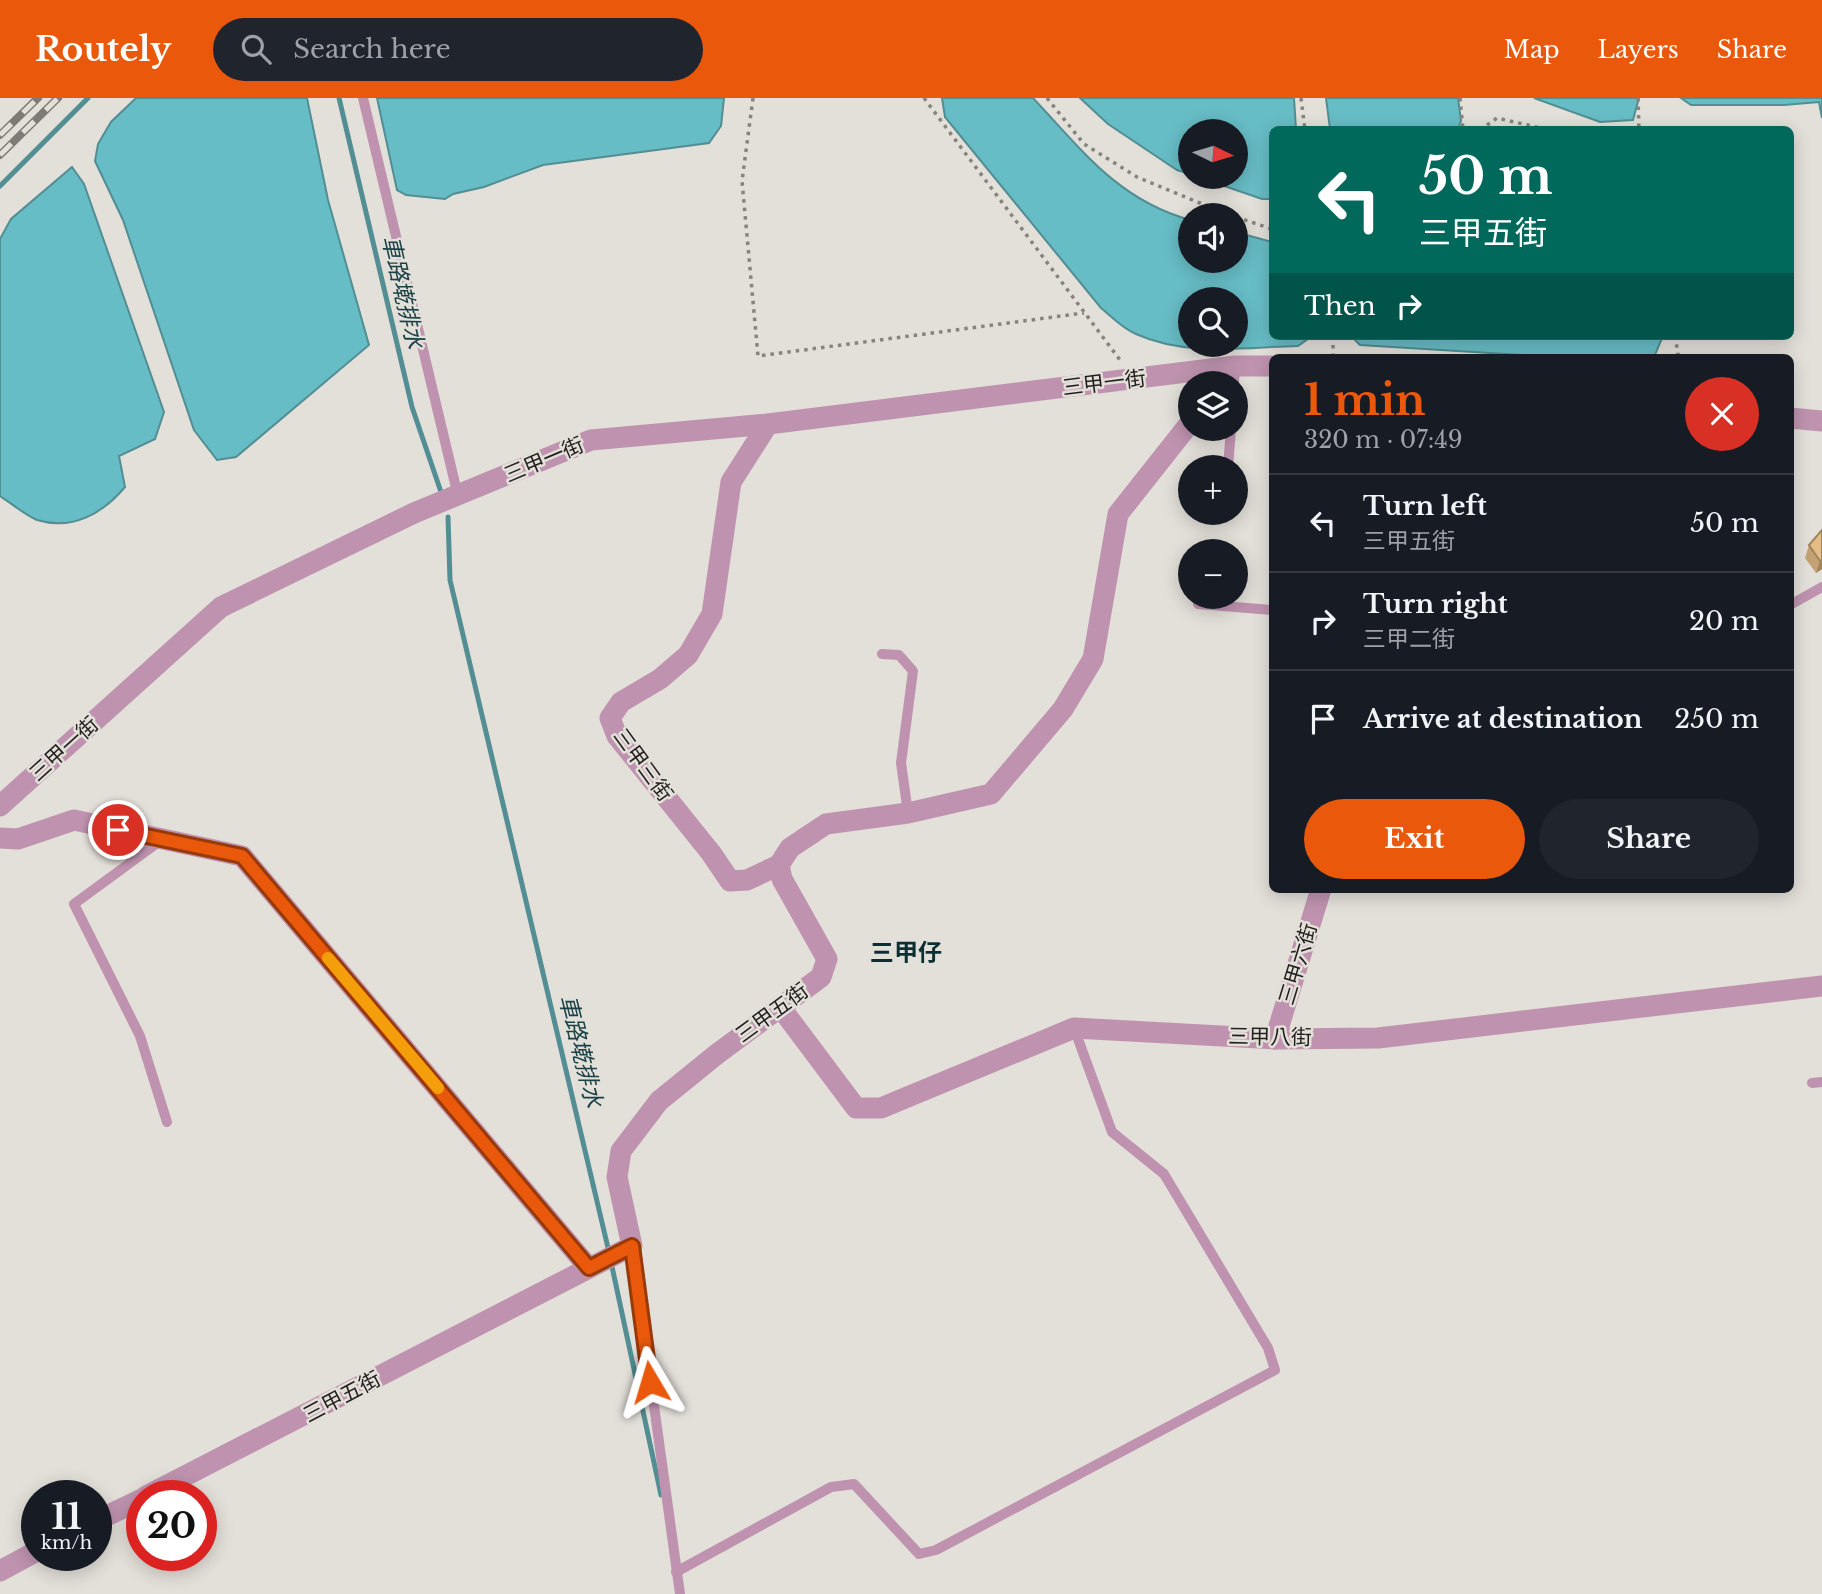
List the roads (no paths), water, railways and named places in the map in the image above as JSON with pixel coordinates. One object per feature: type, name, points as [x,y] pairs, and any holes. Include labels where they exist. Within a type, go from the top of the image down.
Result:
[{"type":"street","name":"三甲一街","points":[[1248,372],[1269,367]]},
{"type":"street","name":"三甲一街","points":[[0,806],[221,607],[414,513],[592,440],[768,424],[1133,379],[1178,377]]},
{"type":"street","points":[[1794,418],[1822,421]]},
{"type":"street","name":"三甲三街","points":[[768,424],[731,482],[712,614],[688,655],[660,679],[621,702],[610,718],[617,736],[711,853],[730,881],[747,880],[779,865]]},
{"type":"street","points":[[779,865],[790,848],[826,824],[908,813],[990,794],[1063,709],[1093,659],[1118,514],[1178,438]]},
{"type":"street","points":[[0,838],[18,839],[74,820],[242,856],[589,1268]]},
{"type":"street","name":"三甲五街","points":[[177,1480],[632,1246],[617,1177],[621,1151],[659,1101],[821,977],[827,959],[782,879],[779,865]]},
{"type":"street","name":"三甲六街","points":[[1275,1039],[1320,893]]},
{"type":"street","name":"三甲八街","points":[[781,1008],[856,1108],[881,1108],[1074,1028],[1275,1039],[1378,1038],[1822,986]]},
{"type":"street","points":[[0,1571],[21,1560]]},
{"type":"lane","points":[[363,98],[458,496]]},
{"type":"lane","points":[[1794,603],[1822,587]]},
{"type":"lane","points":[[1248,608],[1269,610]]},
{"type":"lane","points":[[882,654],[899,655],[912,671],[901,763],[908,813]]},
{"type":"lane","points":[[163,839],[74,904],[140,1036],[167,1122]]},
{"type":"lane","points":[[676,1572],[831,1487],[854,1484],[919,1554],[936,1550],[1275,1370],[1268,1349],[1164,1174],[1112,1132],[1074,1028]]},
{"type":"lane","points":[[632,1246],[680,1594]]},
{"type":"water","points":[[136,98],[307,98],[328,200],[369,345],[236,457],[217,460],[194,430],[123,220],[95,161],[98,144],[111,122]]},
{"type":"water","points":[[377,98],[724,98],[721,126],[709,143],[543,165],[484,187],[453,194],[445,199],[406,195],[397,190]]},
{"type":"water","points":[[942,98],[1033,98],[1103,171],[1142,200],[1178,216],[1178,273],[1248,273],[1248,235],[1269,241],[1269,340],[1307,340],[1298,346],[1248,348],[1248,287],[1178,287],[1178,346],[1136,334],[1101,308],[945,117]]},
{"type":"water","points":[[1080,98],[1294,98],[1296,126],[1269,126],[1269,199],[1233,189],[1248,189],[1248,119],[1178,119],[1177,170],[1108,124]]},
{"type":"water","points":[[1326,98],[1458,98],[1461,121],[1459,126],[1330,126]]},
{"type":"water","points":[[1534,98],[1639,98],[1633,120],[1600,122]]},
{"type":"water","points":[[1681,98],[1822,98],[1822,118],[1819,102],[1784,105],[1691,105]]},
{"type":"water","points":[[72,167],[84,184],[164,412],[155,439],[119,456],[125,487],[107,505],[75,521],[50,523],[32,518],[0,496],[0,239],[11,219]]},
{"type":"water","points":[[1355,340],[1661,340],[1655,354],[1505,354],[1360,345]]},
{"type":"waterway","points":[[0,186],[88,98]]},
{"type":"waterway","name":"車路墘排水","points":[[339,98],[412,407],[441,492]]},
{"type":"waterway","name":"車路墘排水","points":[[448,517],[450,580],[609,1252]]},
{"type":"waterway","name":"車路墘排水","points":[[611,1262],[661,1495]]},
{"type":"railway","points":[[0,135],[38,98]]},
{"type":"railway","points":[[0,155],[58,98]]},
{"type":"district","name":"三甲仔","points":[[906,952]]}]
